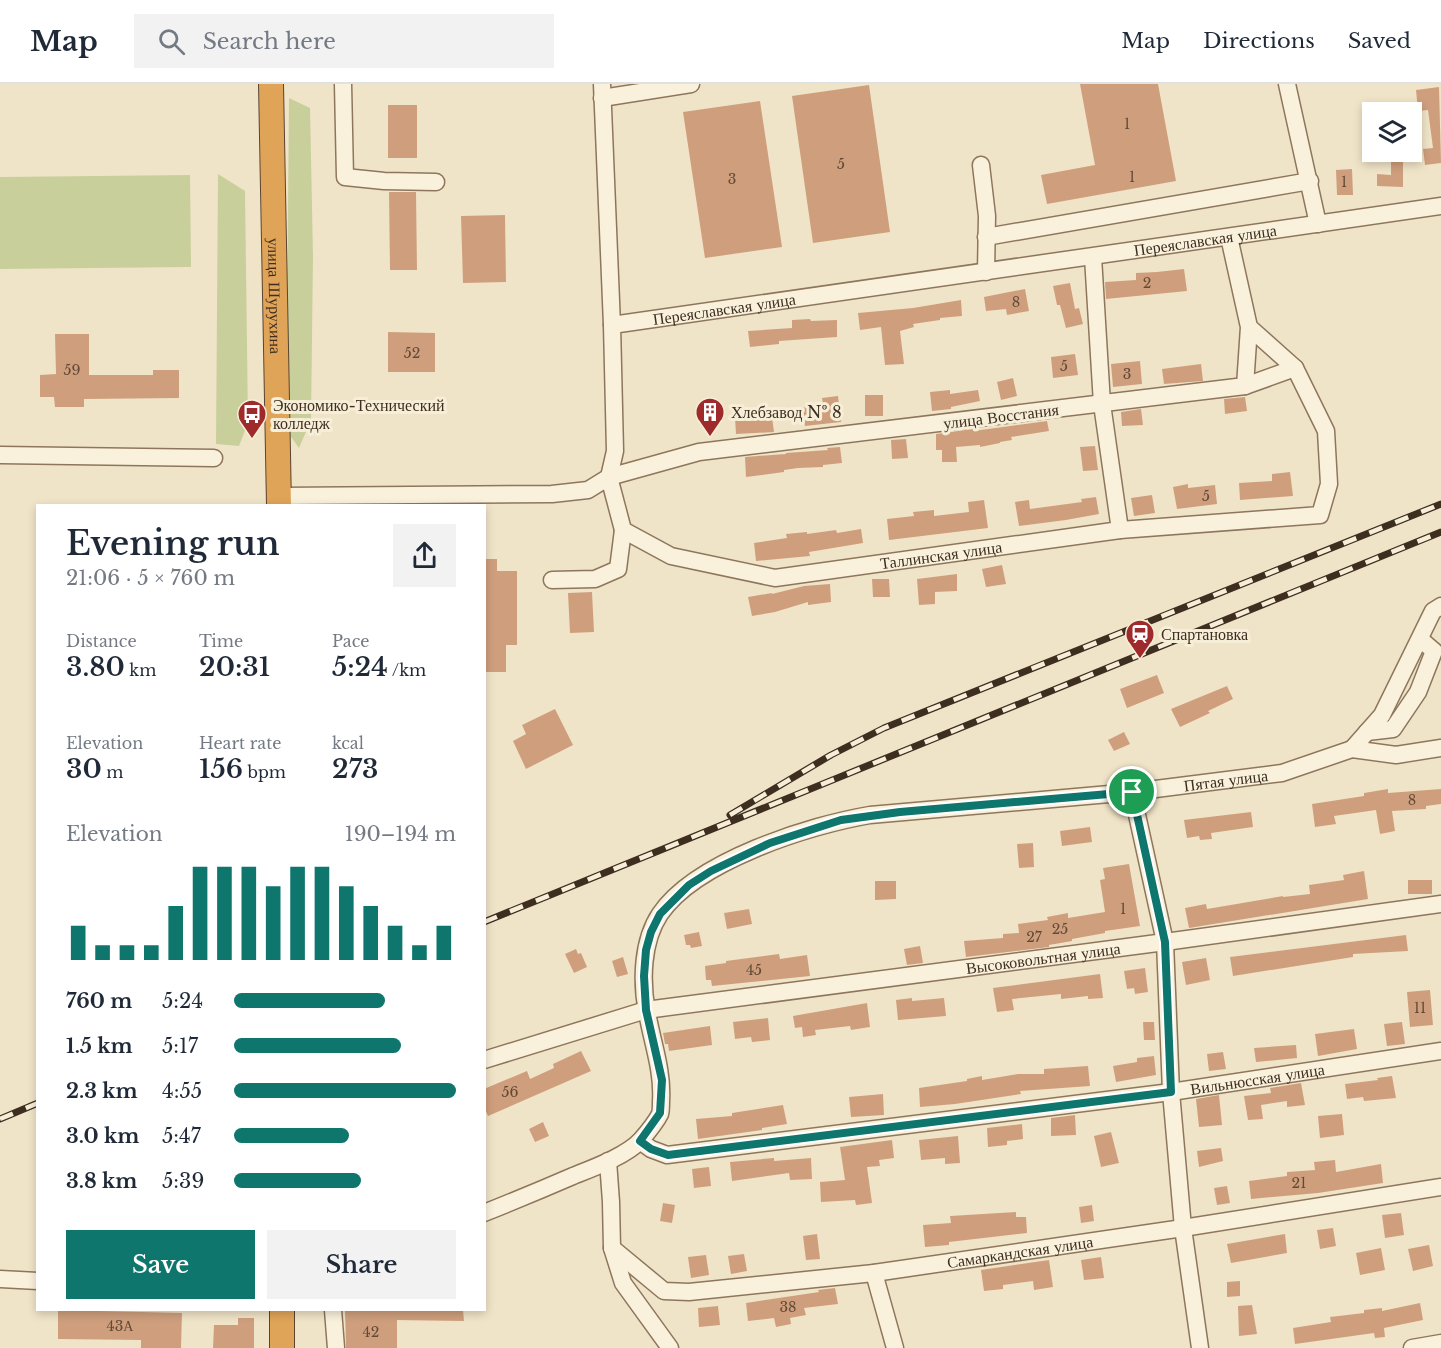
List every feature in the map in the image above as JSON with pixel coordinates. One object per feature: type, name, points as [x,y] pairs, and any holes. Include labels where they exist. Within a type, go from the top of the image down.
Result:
[{"type":"highway","name":"улица Шурухина","points":[[271,84],[279,501]]},
{"type":"highway","points":[[282,1311],[282,1348]]},
{"type":"street","points":[[343,84],[345,177],[384,181],[436,182]]},
{"type":"street","points":[[552,580],[595,579],[618,569],[623,530],[609,477],[615,451],[602,91],[691,84]]},
{"type":"street","points":[[1287,84],[1318,224]]},
{"type":"street","points":[[981,165],[987,216],[986,272]]},
{"type":"street","points":[[986,237],[1310,181]]},
{"type":"street","name":"Переяславская улица","points":[[612,325],[1441,206]]},
{"type":"street","points":[[1229,237],[1249,327],[1245,386]]},
{"type":"street","points":[[1093,257],[1102,404],[1120,530]]},
{"type":"street","points":[[1249,327],[1295,368]]},
{"type":"street","name":"улица Восстания","points":[[609,477],[699,452],[1245,386],[1295,368]]},
{"type":"street","name":"Таллинская улица","points":[[623,530],[670,556],[775,578],[1120,530],[1320,515],[1329,484],[1326,431],[1295,368]]},
{"type":"street","points":[[0,455],[214,458]]},
{"type":"street","points":[[279,501],[552,494],[588,490],[609,477]]},
{"type":"street","points":[[1353,749],[1382,715],[1433,611],[1441,606]]},
{"type":"street","name":"Пятая улица","points":[[640,1141],[660,1113],[662,1091],[662,1080],[646,1010],[644,976],[646,950],[651,932],[660,914],[689,885],[711,871],[809,829],[870,814],[1132,792],[1282,774],[1353,749],[1396,755],[1441,748]]},
{"type":"street","points":[[1132,792],[1165,942],[1171,1092],[1183,1228],[1200,1348]]},
{"type":"street","name":"Высоковольтная улица","points":[[486,1059],[646,1010],[1441,904]]},
{"type":"street","name":"Вильнюсская улица","points":[[640,1141],[651,1149],[668,1155],[1171,1092],[1441,1051]]},
{"type":"street","points":[[486,1212],[608,1161],[640,1141]]},
{"type":"street","points":[[608,1161],[612,1248],[623,1283],[670,1348]]},
{"type":"street","name":"Самаркандская улица","points":[[612,1248],[664,1291],[689,1292],[874,1273],[1183,1228],[1441,1187]]},
{"type":"street","points":[[874,1273],[895,1348]]},
{"type":"street","points":[[0,1279],[36,1281]]},
{"type":"street","points":[[333,1311],[336,1348]]},
{"type":"street","points":[[1412,1348],[1441,1343]]},
{"type":"green space","points":[[289,98],[310,108],[313,256],[311,420],[299,448],[286,430]]},
{"type":"green space","points":[[218,174],[245,191],[248,423],[239,446],[216,444]]},
{"type":"green space","points":[[190,175],[191,267],[0,269],[0,177]]},
{"type":"building","points":[[1080,84],[1158,84],[1176,181],[1047,204],[1041,175],[1095,165]]},
{"type":"building","points":[[869,85],[890,232],[813,243],[792,96]]},
{"type":"building","points":[[1439,87],[1441,163],[1425,165],[1423,149],[1433,148],[1428,110],[1422,111],[1422,102],[1417,102],[1416,90]]},
{"type":"building","points":[[760,101],[782,247],[705,258],[683,112]]},
{"type":"building","points":[[388,105],[417,105],[417,158],[388,158]]},
{"type":"building","points":[[1391,162],[1403,162],[1403,187],[1377,186],[1377,174],[1391,175]]},
{"type":"building","points":[[1352,169],[1353,195],[1337,195],[1336,170]]},
{"type":"building","points":[[389,192],[416,192],[417,270],[390,270]]},
{"type":"building","points":[[505,215],[506,282],[463,283],[461,216]]},
{"type":"building","points":[[1184,269],[1187,291],[1106,299],[1105,282],[1136,280],[1136,273]]},
{"type":"building","points":[[1070,283],[1075,309],[1079,308],[1083,324],[1066,328],[1053,286]]},
{"type":"building","points":[[1025,289],[1029,311],[1007,315],[1006,309],[986,311],[984,297]]},
{"type":"building","points":[[961,300],[962,316],[913,324],[914,327],[900,331],[904,364],[885,365],[881,327],[860,330],[858,313],[913,308]]},
{"type":"building","points":[[810,319],[811,321],[837,320],[837,337],[779,341],[779,344],[750,347],[748,331],[792,328],[792,320]]},
{"type":"building","points":[[388,332],[435,333],[435,372],[388,372]]},
{"type":"building","points":[[55,334],[89,334],[89,375],[153,375],[153,370],[179,370],[179,398],[84,399],[84,407],[55,407],[54,397],[40,397],[40,375],[56,374]]},
{"type":"building","points":[[1075,354],[1078,375],[1053,378],[1051,357]]},
{"type":"building","points":[[1140,361],[1142,384],[1113,387],[1111,364]]},
{"type":"building","points":[[1201,364],[1203,381],[1164,384],[1162,369]]},
{"type":"building","points":[[1013,378],[1017,396],[1001,400],[997,382]]},
{"type":"building","points":[[950,390],[950,394],[978,390],[980,401],[951,407],[951,409],[932,411],[930,392]]},
{"type":"building","points":[[865,395],[883,395],[883,416],[865,416]]},
{"type":"building","points":[[838,396],[841,422],[805,426],[801,408],[823,404],[822,398]]},
{"type":"building","points":[[1245,397],[1247,411],[1225,414],[1224,399]]},
{"type":"building","points":[[1141,409],[1143,425],[1122,426],[1121,412]]},
{"type":"building","points":[[771,410],[774,432],[736,434],[735,418],[757,417],[756,412]]},
{"type":"building","points":[[1047,421],[1049,431],[1011,437],[1012,440],[980,447],[980,445],[956,447],[957,462],[942,462],[942,450],[936,450],[936,434]]},
{"type":"building","points":[[906,439],[908,458],[892,459],[891,440]]},
{"type":"building","points":[[1095,446],[1098,470],[1083,471],[1080,447]]},
{"type":"building","points":[[840,447],[842,463],[746,477],[745,457]]},
{"type":"building","points":[[1290,472],[1293,496],[1240,500],[1239,483],[1272,481],[1272,474]]},
{"type":"building","points":[[1188,484],[1188,488],[1215,485],[1217,504],[1177,509],[1173,487]]},
{"type":"building","points":[[1152,495],[1155,513],[1134,516],[1131,498]]},
{"type":"building","points":[[1096,497],[1099,514],[1019,526],[1015,502],[1029,500],[1030,509],[1082,502],[1081,499]]},
{"type":"building","points":[[984,500],[988,528],[889,540],[887,519],[914,516],[913,512],[934,510],[934,516],[969,512],[968,502]]},
{"type":"building","points":[[861,529],[863,543],[809,552],[810,556],[756,561],[754,543],[787,538],[786,534],[836,530],[837,533]]},
{"type":"building","points":[[486,559],[497,559],[497,571],[517,571],[517,645],[506,645],[506,672],[486,672]]},
{"type":"building","points":[[1002,565],[1006,584],[986,587],[982,569]]},
{"type":"building","points":[[957,574],[957,591],[935,592],[935,604],[919,605],[917,579]]},
{"type":"building","points":[[872,579],[889,579],[890,597],[873,597]]},
{"type":"building","points":[[830,584],[831,602],[808,605],[808,602],[752,616],[748,597],[804,586]]},
{"type":"building","points":[[592,592],[594,632],[570,633],[568,593]]},
{"type":"building","points":[[1157,675],[1164,693],[1127,708],[1120,689]]},
{"type":"building","points":[[1227,686],[1233,699],[1180,727],[1171,709]]},
{"type":"building","points":[[555,709],[573,745],[526,769],[513,741],[526,734],[522,725]]},
{"type":"building","points":[[1124,732],[1130,744],[1114,751],[1108,740]]},
{"type":"building","points":[[1388,789],[1388,793],[1441,789],[1441,804],[1426,806],[1426,809],[1392,811],[1395,831],[1380,834],[1376,810],[1334,816],[1336,824],[1315,827],[1312,804],[1364,796],[1364,793]]},
{"type":"building","points":[[1251,812],[1253,827],[1211,833],[1212,839],[1200,840],[1199,836],[1187,838],[1184,820]]},
{"type":"building","points":[[1090,827],[1092,842],[1062,846],[1060,831]]},
{"type":"building","points":[[1033,843],[1034,867],[1019,868],[1017,844]]},
{"type":"building","points":[[1129,864],[1140,926],[1105,931],[1105,933],[1049,945],[1049,947],[966,957],[964,941],[1003,938],[1003,934],[1019,933],[1018,924],[1048,920],[1047,917],[1068,913],[1068,918],[1105,912],[1100,880],[1105,879],[1103,868]]},
{"type":"building","points":[[1364,871],[1368,899],[1189,928],[1185,908],[1206,904],[1207,909],[1283,896],[1310,894],[1309,885],[1344,880],[1343,875]]},
{"type":"building","points":[[1408,880],[1432,880],[1432,894],[1408,894]]},
{"type":"building","points":[[875,881],[896,881],[896,899],[875,900]]},
{"type":"building","points":[[749,909],[752,924],[727,929],[724,913]]},
{"type":"building","points":[[699,932],[702,946],[691,948],[690,945],[686,945],[684,935]]},
{"type":"building","points":[[1406,935],[1408,951],[1353,954],[1353,957],[1233,976],[1230,957]]},
{"type":"building","points":[[920,946],[923,963],[907,965],[904,949]]},
{"type":"building","points":[[576,949],[578,954],[581,953],[587,967],[574,973],[565,954]]},
{"type":"building","points":[[779,954],[780,959],[807,955],[810,976],[712,986],[711,980],[706,980],[705,966]]},
{"type":"building","points":[[623,957],[628,974],[617,977],[612,961]]},
{"type":"building","points":[[1206,958],[1210,980],[1186,985],[1182,962]]},
{"type":"building","points":[[1145,968],[1148,992],[1135,994],[1134,988],[1127,989],[1124,971]]},
{"type":"building","points":[[1100,974],[1103,998],[1088,999],[1088,996],[1061,999],[1061,994],[1012,999],[1014,1010],[997,1012],[993,988]]},
{"type":"building","points":[[1430,990],[1433,1025],[1410,1027],[1407,992]]},
{"type":"building","points":[[912,998],[912,1001],[944,998],[946,1016],[898,1020],[896,1000]]},
{"type":"building","points":[[867,1003],[870,1027],[851,1030],[850,1026],[815,1030],[816,1035],[803,1037],[802,1027],[795,1028],[793,1016]]},
{"type":"building","points":[[768,1018],[770,1040],[752,1042],[751,1037],[735,1039],[733,1022]]},
{"type":"building","points":[[1143,1022],[1154,1022],[1155,1040],[1144,1040]]},
{"type":"building","points":[[1402,1022],[1405,1044],[1387,1046],[1384,1024]]},
{"type":"building","points":[[710,1026],[712,1045],[669,1051],[668,1044],[665,1044],[663,1033]]},
{"type":"building","points":[[1354,1029],[1357,1049],[1318,1056],[1315,1034]]},
{"type":"building","points":[[1296,1045],[1297,1058],[1256,1062],[1254,1048]]},
{"type":"building","points":[[581,1051],[591,1071],[488,1116],[486,1088],[527,1071],[530,1079],[554,1068],[553,1064]]},
{"type":"building","points":[[1223,1052],[1226,1069],[1209,1071],[1207,1054]]},
{"type":"building","points":[[1154,1056],[1156,1075],[1116,1082],[1113,1066],[1137,1062],[1137,1058]]},
{"type":"building","points":[[1088,1066],[1090,1086],[1020,1091],[1021,1094],[920,1107],[919,1088],[967,1081],[967,1079],[982,1076],[982,1080],[1018,1074],[1044,1074],[1044,1069]]},
{"type":"building","points":[[1392,1076],[1396,1098],[1364,1101],[1363,1097],[1347,1099],[1345,1084]]},
{"type":"building","points":[[1301,1083],[1305,1105],[1287,1107],[1287,1101],[1261,1105],[1263,1119],[1248,1120],[1244,1096],[1271,1093],[1270,1088]]},
{"type":"building","points":[[883,1094],[884,1115],[851,1117],[849,1097]]},
{"type":"building","points":[[1219,1095],[1222,1125],[1199,1127],[1196,1099]]},
{"type":"building","points":[[783,1105],[787,1124],[698,1139],[696,1119],[732,1116],[732,1113]]},
{"type":"building","points":[[1342,1114],[1344,1135],[1320,1138],[1318,1116]]},
{"type":"building","points":[[1075,1115],[1076,1135],[1051,1136],[1051,1118]]},
{"type":"building","points":[[543,1122],[549,1136],[535,1142],[529,1129]]},
{"type":"building","points":[[1022,1124],[1023,1139],[1007,1141],[1007,1145],[988,1147],[987,1128]]},
{"type":"building","points":[[1111,1132],[1119,1163],[1101,1167],[1094,1136]]},
{"type":"building","points":[[958,1136],[960,1163],[945,1164],[945,1158],[921,1160],[919,1140]]},
{"type":"building","points":[[892,1140],[894,1158],[879,1160],[880,1166],[867,1167],[872,1203],[856,1205],[855,1200],[821,1202],[820,1182],[845,1180],[840,1147]]},
{"type":"building","points":[[1221,1148],[1223,1161],[1199,1167],[1197,1151]]},
{"type":"building","points":[[774,1158],[774,1161],[811,1158],[812,1179],[790,1180],[789,1173],[732,1181],[730,1162]]},
{"type":"building","points":[[1335,1160],[1336,1172],[1381,1164],[1383,1183],[1318,1193],[1251,1199],[1249,1181],[1287,1176],[1287,1172],[1315,1170],[1314,1162]]},
{"type":"building","points":[[709,1167],[711,1186],[694,1188],[692,1169]]},
{"type":"building","points":[[1227,1186],[1230,1203],[1217,1205],[1214,1188]]},
{"type":"building","points":[[663,1203],[675,1205],[672,1223],[660,1221]]},
{"type":"building","points":[[1092,1205],[1094,1221],[1081,1223],[1079,1207]]},
{"type":"building","points":[[1016,1212],[1016,1217],[1026,1217],[1027,1233],[925,1247],[923,1225],[951,1223],[950,1216]]},
{"type":"building","points":[[1401,1213],[1404,1235],[1385,1238],[1382,1215]]},
{"type":"building","points":[[1333,1228],[1336,1246],[1320,1249],[1317,1230]]},
{"type":"building","points":[[817,1234],[820,1259],[806,1260],[803,1236]]},
{"type":"building","points":[[1285,1234],[1287,1253],[1231,1263],[1227,1244]]},
{"type":"building","points":[[1429,1245],[1433,1266],[1413,1271],[1408,1249]]},
{"type":"building","points":[[1381,1248],[1385,1270],[1360,1275],[1356,1253]]},
{"type":"building","points":[[744,1254],[747,1271],[731,1274],[728,1256]]},
{"type":"building","points":[[706,1255],[709,1275],[691,1278],[688,1257]]},
{"type":"building","points":[[1101,1257],[1104,1278],[1084,1280],[1081,1260]]},
{"type":"building","points":[[1049,1260],[1053,1287],[1034,1290],[1033,1281],[1003,1285],[1003,1289],[984,1291],[981,1270]]},
{"type":"building","points":[[1240,1281],[1240,1296],[1227,1297],[1227,1282]]},
{"type":"building","points":[[835,1288],[838,1304],[804,1308],[806,1315],[790,1318],[791,1324],[776,1327],[774,1318],[748,1321],[746,1303]]},
{"type":"building","points":[[1420,1303],[1423,1320],[1384,1328],[1385,1337],[1375,1338],[1374,1333],[1295,1344],[1293,1328],[1331,1322],[1330,1317],[1364,1313],[1364,1310],[1382,1308],[1382,1311]]},
{"type":"building","points":[[1252,1305],[1257,1334],[1239,1336],[1238,1306]]},
{"type":"building","points":[[718,1306],[720,1325],[699,1327],[698,1308]]},
{"type":"building","points":[[58,1311],[182,1313],[181,1348],[141,1348],[141,1340],[58,1339]]},
{"type":"building","points":[[345,1311],[463,1311],[464,1321],[397,1320],[397,1348],[346,1348]]},
{"type":"building","points":[[238,1318],[254,1318],[254,1348],[213,1348],[214,1325],[238,1325]]},
{"type":"railway","points":[[730,815],[831,755],[884,728],[1441,504]]},
{"type":"railway","points":[[486,921],[1441,532]]},
{"type":"railway","points":[[0,1119],[36,1104]]},
{"type":"place","name":"Хлебзавод № 8","points":[[710,438]]},
{"type":"place","name":"Экономико-Технический колледж","points":[[252,440]]},
{"type":"place","name":"Спартановка","points":[[1140,660]]},
{"type":"route","points":[[1132,792],[1165,942],[1171,1092],[668,1155],[651,1149],[640,1141],[660,1113],[662,1080],[646,1010],[644,976],[646,950],[651,932],[660,914],[689,885],[711,871],[770,843],[841,820],[870,814],[1132,792]]}]
